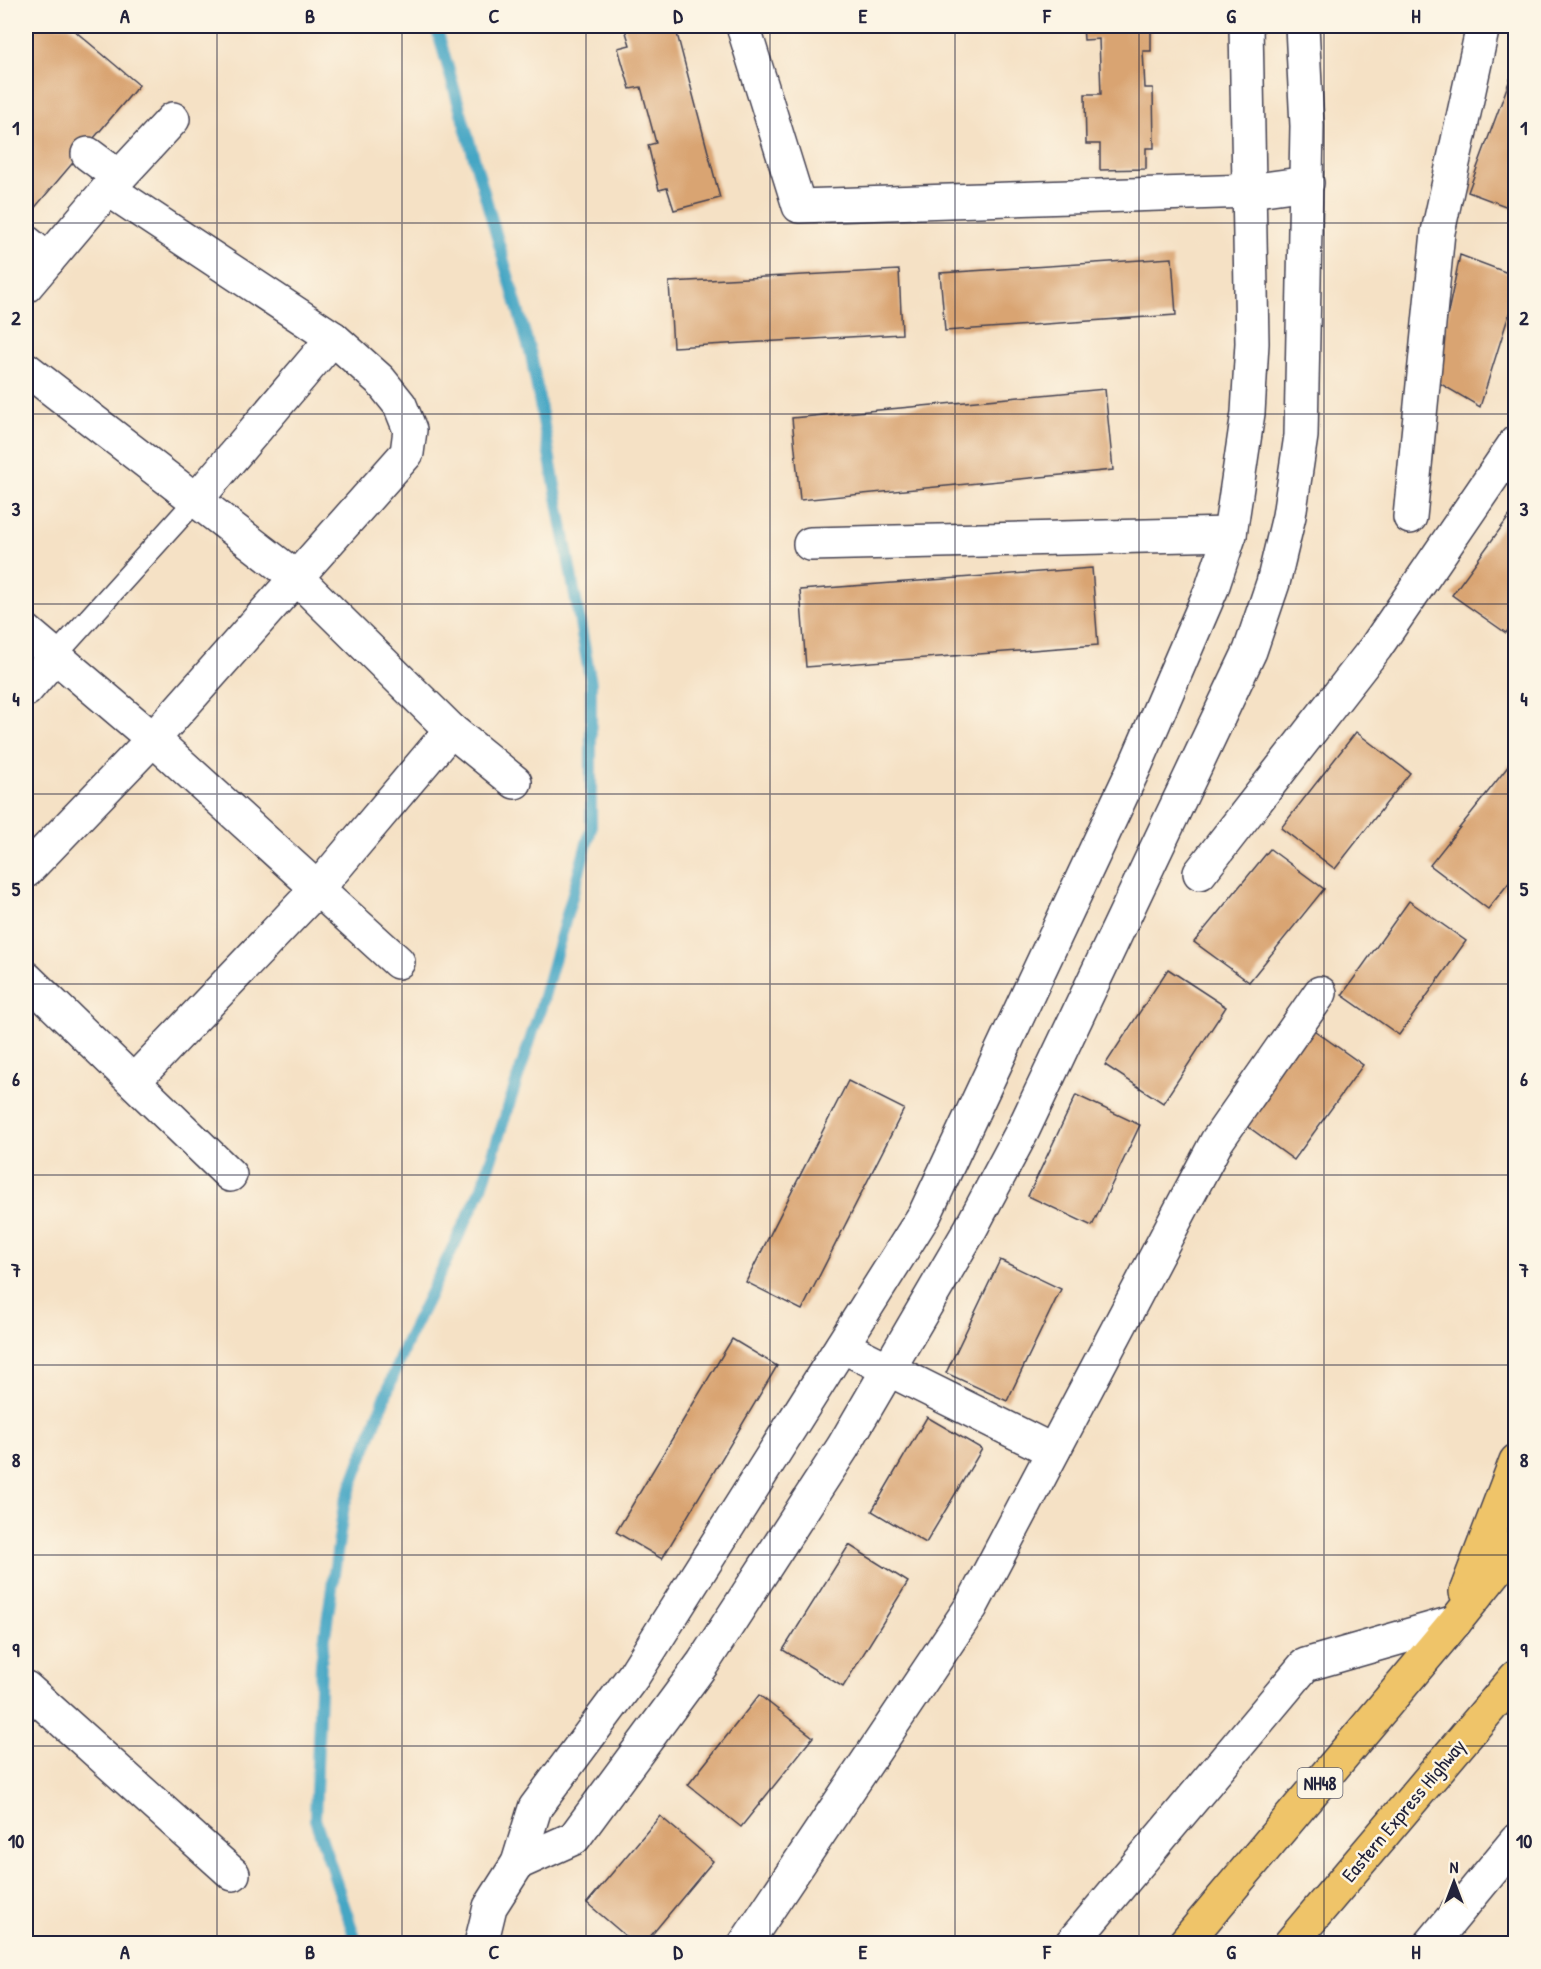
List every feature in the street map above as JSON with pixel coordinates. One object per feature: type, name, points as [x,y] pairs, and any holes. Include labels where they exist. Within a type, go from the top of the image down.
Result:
[{"type":"highway","points":[[1455,1622],[1515,1461]]},
{"type":"highway","name":"NH48","points":[[1185,1944],[1455,1622],[1515,1546]]},
{"type":"highway","name":"Eastern Express Highway","points":[[1290,1944],[1515,1677]]},
{"type":"street","points":[[743,26],[799,206],[1250,191],[1307,183]]},
{"type":"street","points":[[481,1944],[490,1907],[518,1863],[535,1809],[634,1675],[925,1214],[1007,1044],[1182,661],[1212,588],[1230,534],[1248,413],[1252,343],[1246,26]]},
{"type":"street","points":[[518,1863],[574,1838],[703,1663],[843,1447],[971,1228],[1023,1130],[1250,651],[1273,583],[1289,516],[1301,436],[1307,183],[1307,126],[1302,26]]},
{"type":"street","points":[[1410,517],[1438,232],[1483,26]]},
{"type":"street","points":[[26,286],[37,251],[113,183],[174,119]]},
{"type":"street","points":[[26,871],[153,739],[298,579],[407,453],[410,430],[400,405],[380,380],[333,338],[113,183],[88,154]]},
{"type":"street","points":[[196,500],[333,338]]},
{"type":"street","points":[[26,369],[298,579],[451,730],[514,783]]},
{"type":"street","points":[[1200,873],[1376,647],[1515,442]]},
{"type":"street","points":[[810,544],[1230,534]]},
{"type":"street","points":[[26,631],[153,739],[398,962]]},
{"type":"street","points":[[26,690],[56,656]]},
{"type":"street","points":[[134,1081],[318,888],[451,730]]},
{"type":"street","points":[[26,978],[230,1175]]},
{"type":"street","points":[[745,1944],[971,1607],[1217,1141],[1320,993]]},
{"type":"street","points":[[842,1346],[1053,1451]]},
{"type":"street","points":[[1071,1944],[1305,1665],[1455,1622]]},
{"type":"street","points":[[26,1688],[233,1875]]},
{"type":"street","points":[[1431,1944],[1515,1841]]},
{"type":"lane","points":[[56,656],[196,500]]},
{"type":"building","points":[[28,26],[69,26],[139,85],[26,218],[26,28]]},
{"type":"building","points":[[624,26],[675,26],[720,198],[674,210],[667,188],[659,190],[648,145],[656,143],[641,87],[630,89],[618,48],[630,45]]},
{"type":"building","points":[[1083,26],[1151,26],[1151,51],[1143,51],[1145,88],[1153,88],[1154,148],[1146,148],[1146,169],[1100,170],[1100,144],[1086,144],[1085,94],[1101,94],[1099,39],[1084,40]]},
{"type":"building","points":[[1516,66],[1516,210],[1468,192]]},
{"type":"building","points":[[1460,255],[1516,276],[1516,292],[1480,407],[1434,380]]},
{"type":"building","points":[[1172,258],[1176,315],[945,331],[940,273]]},
{"type":"building","points":[[899,270],[902,334],[673,347],[669,282]]},
{"type":"building","points":[[1105,389],[1113,470],[800,500],[792,418]]},
{"type":"building","points":[[1516,507],[1516,619],[1506,633],[1452,595]]},
{"type":"building","points":[[1092,568],[1098,645],[806,667],[800,590]]},
{"type":"building","points":[[1356,732],[1410,773],[1335,869],[1281,828]]},
{"type":"building","points":[[1510,764],[1516,768],[1516,874],[1488,909],[1430,865]]},
{"type":"building","points":[[1270,849],[1324,889],[1249,982],[1194,942]]},
{"type":"building","points":[[1409,901],[1466,941],[1399,1035],[1342,995]]},
{"type":"building","points":[[1168,969],[1226,1007],[1163,1103],[1105,1065]]},
{"type":"building","points":[[1308,1026],[1363,1065],[1294,1160],[1239,1120]]},
{"type":"building","points":[[848,1081],[904,1109],[802,1310],[746,1282]]},
{"type":"building","points":[[1076,1095],[1140,1125],[1092,1226],[1028,1196]]},
{"type":"building","points":[[1000,1260],[1061,1289],[1007,1401],[946,1373]]},
{"type":"building","points":[[732,1339],[777,1366],[662,1559],[616,1532]]},
{"type":"building","points":[[927,1417],[982,1449],[926,1543],[872,1511]]},
{"type":"building","points":[[849,1545],[908,1582],[843,1687],[783,1650]]},
{"type":"building","points":[[759,1695],[813,1737],[741,1827],[688,1785]]},
{"type":"building","points":[[660,1816],[713,1861],[644,1944],[635,1944],[587,1903]]},
{"type":"waterway","points":[[357,1944],[315,1819],[321,1663],[344,1505],[405,1345],[481,1190],[541,1007],[591,829],[591,683],[531,355],[436,26]]}]
